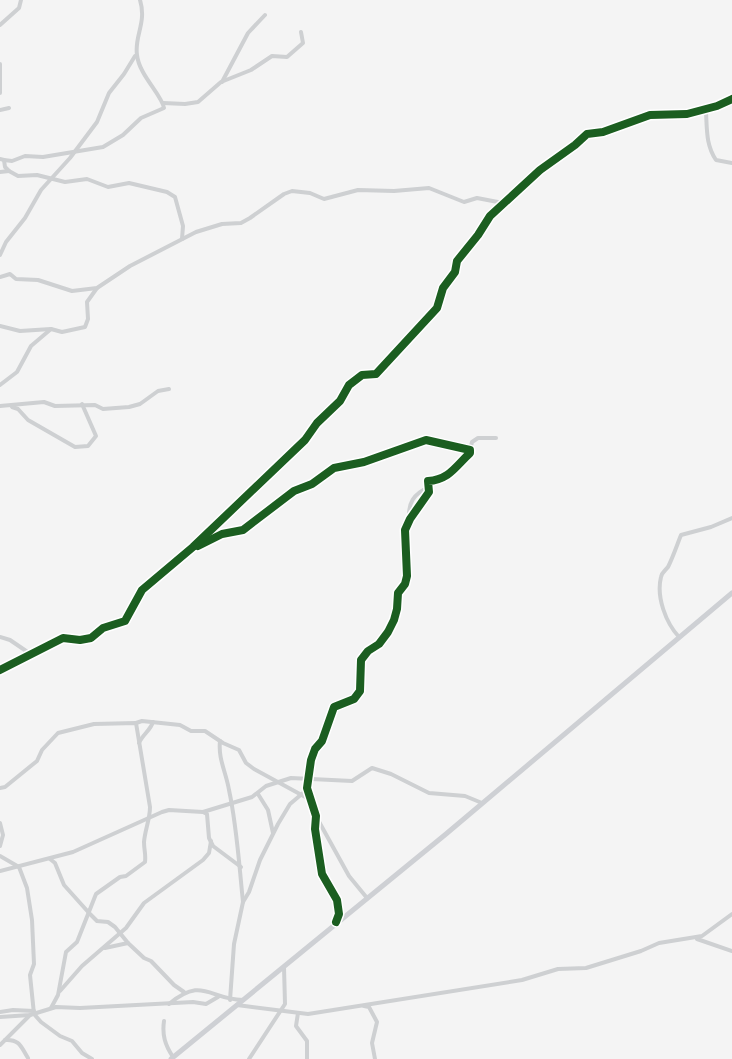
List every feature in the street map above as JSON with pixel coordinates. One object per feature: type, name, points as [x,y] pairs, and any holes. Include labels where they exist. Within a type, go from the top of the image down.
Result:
[{"type":"main road","points":[[172,1058],[732,594]]},
{"type":"street","points":[[0,25],[19,8],[21,0]]},
{"type":"street","points":[[140,0],[143,19],[136,54],[148,84],[163,103],[164,108],[142,118],[109,145],[2,160],[5,167],[18,176],[37,175],[65,182],[87,179],[108,187],[129,183],[166,192],[175,197],[183,226],[182,239]]},
{"type":"street","points":[[222,82],[248,33],[265,16]]},
{"type":"street","points":[[163,103],[185,104],[198,102],[222,82],[250,70],[272,56],[287,57],[294,53],[303,43],[301,32]]},
{"type":"street","points":[[0,255],[6,242],[25,218],[41,190],[54,178],[97,122],[109,93],[124,74],[134,56]]},
{"type":"street","points":[[0,64],[0,93]]},
{"type":"street","points":[[0,670],[63,638],[80,640],[91,638],[103,628],[125,621],[142,590],[193,547],[305,440],[317,423],[340,402],[349,385],[362,375],[376,374],[425,323],[437,308],[443,288],[455,272],[461,254],[472,243],[490,216],[503,203],[587,134],[603,132],[650,115],[687,114],[717,106],[732,99]]},
{"type":"street","points":[[0,110],[9,108]]},
{"type":"street","points":[[701,109],[706,112],[706,134],[711,152],[716,160],[732,163]]},
{"type":"street","points":[[0,172],[5,167]]},
{"type":"street","points":[[0,172],[9,171]]},
{"type":"street","points":[[0,326],[20,331],[51,329],[62,332],[85,327],[88,319],[87,302],[97,288],[130,266],[182,239],[222,224],[241,223],[284,194],[292,191],[315,194],[324,199],[358,190],[394,191],[429,188],[464,202],[477,198],[503,203]]},
{"type":"street","points":[[0,277],[10,274],[16,279],[38,280],[72,291],[97,288]]},
{"type":"street","points":[[0,385],[17,372],[31,346],[51,329]]},
{"type":"street","points":[[0,406],[44,402],[55,406],[95,405],[103,409],[129,407],[140,404],[158,391],[169,388]]},
{"type":"street","points":[[10,406],[18,409],[28,420],[75,447],[88,446],[96,436],[82,404]]},
{"type":"street","points":[[367,898],[349,876],[316,816],[307,788],[311,760],[322,742],[334,707],[354,699],[357,695],[361,682],[361,660],[368,651],[379,644],[394,620],[398,592],[405,584],[407,576],[405,530],[429,492],[428,481],[440,481],[456,468],[470,453],[472,442],[478,438],[496,438]]},
{"type":"street","points":[[193,547],[202,545],[222,534],[243,530],[294,490],[312,484],[334,468],[364,462],[426,440],[470,450]]},
{"type":"street","points":[[409,522],[410,501],[417,492],[429,487]]},
{"type":"street","points":[[679,637],[669,626],[663,609],[660,593],[662,574],[667,568],[681,535],[711,527],[732,518]]},
{"type":"street","points":[[0,637],[10,640],[32,655]]},
{"type":"street","points":[[0,788],[5,787],[37,761],[42,750],[58,732],[109,722],[126,725],[153,722],[180,725],[191,731],[205,731],[239,750],[246,763],[278,782],[303,793],[310,799]]},
{"type":"street","points":[[139,743],[143,734],[150,730],[153,722]]},
{"type":"street","points":[[58,995],[66,952],[77,942],[90,914],[96,894],[145,862],[147,852],[144,844],[150,818],[147,798],[148,787],[136,723]]},
{"type":"street","points":[[220,740],[220,762],[229,787],[232,804],[241,868],[243,902],[234,944],[230,1000]]},
{"type":"street","points":[[0,871],[19,868],[86,848],[170,810],[203,812],[232,804],[258,794],[266,786],[291,778],[308,777],[352,781],[372,768],[391,774],[429,794],[465,796],[482,803]]},
{"type":"street","points":[[243,902],[250,892],[260,860],[273,834],[290,804],[303,793]]},
{"type":"street","points":[[258,794],[268,810],[273,834]]},
{"type":"street","points":[[51,1008],[67,981],[120,934],[136,916],[144,903],[210,853],[211,841],[207,814],[203,812]]},
{"type":"street","points":[[316,816],[319,860],[322,874],[337,900],[339,914],[336,922]]},
{"type":"street","points":[[0,823],[3,835],[0,846]]},
{"type":"street","points":[[211,841],[213,846],[241,868]]},
{"type":"street","points":[[0,856],[19,868],[27,888],[32,920],[34,964],[30,975],[32,1014],[0,1045]]},
{"type":"street","points":[[50,859],[55,862],[64,885],[97,920]]},
{"type":"street","points":[[695,938],[709,932],[732,914]]},
{"type":"street","points":[[85,924],[97,920],[108,922],[116,927],[120,934],[144,958],[151,961],[174,985],[184,992]]},
{"type":"street","points":[[237,1005],[308,1014],[522,980],[558,969],[586,968],[641,951],[659,943],[680,938],[695,938],[707,941],[724,950],[732,951]]},
{"type":"street","points":[[103,948],[128,942]]},
{"type":"street","points":[[249,1059],[285,1004],[284,966]]},
{"type":"street","points":[[169,1004],[184,992],[195,990],[212,992],[218,997],[230,1000],[243,1000]]},
{"type":"street","points":[[0,1017],[32,1014],[51,1008],[192,1002],[206,1004],[218,997]]},
{"type":"street","points":[[362,1005],[369,1008],[377,1022],[372,1043],[375,1059]]},
{"type":"street","points":[[0,1012],[12,1010],[32,1014],[60,1036],[72,1041],[82,1053],[92,1059]]},
{"type":"street","points":[[298,1013],[296,1026],[307,1041],[307,1059]]},
{"type":"street","points":[[164,1021],[162,1032],[172,1058]]},
{"type":"street","points":[[6,1040],[19,1042],[28,1058]]},
{"type":"cycle path","points":[[0,670],[63,638],[80,640],[91,638],[103,628],[125,621],[142,590],[193,547],[305,440],[317,423],[340,401],[349,385],[362,375],[376,374],[437,308],[443,288],[455,272],[457,261],[478,235],[490,216],[540,170],[587,134],[603,132],[650,115],[687,114],[717,106],[732,99]]},
{"type":"cycle path","points":[[198,546],[222,534],[243,530],[294,491],[312,484],[334,468],[364,462],[426,440],[470,450],[470,453],[447,475],[428,481],[429,492],[410,519],[405,530],[407,576],[405,584],[398,593],[394,620],[379,644],[368,651],[361,660],[360,691],[354,699],[334,707],[322,741],[315,749],[311,760],[307,788],[316,816],[315,829],[322,874],[337,900],[339,914],[336,922]]}]
